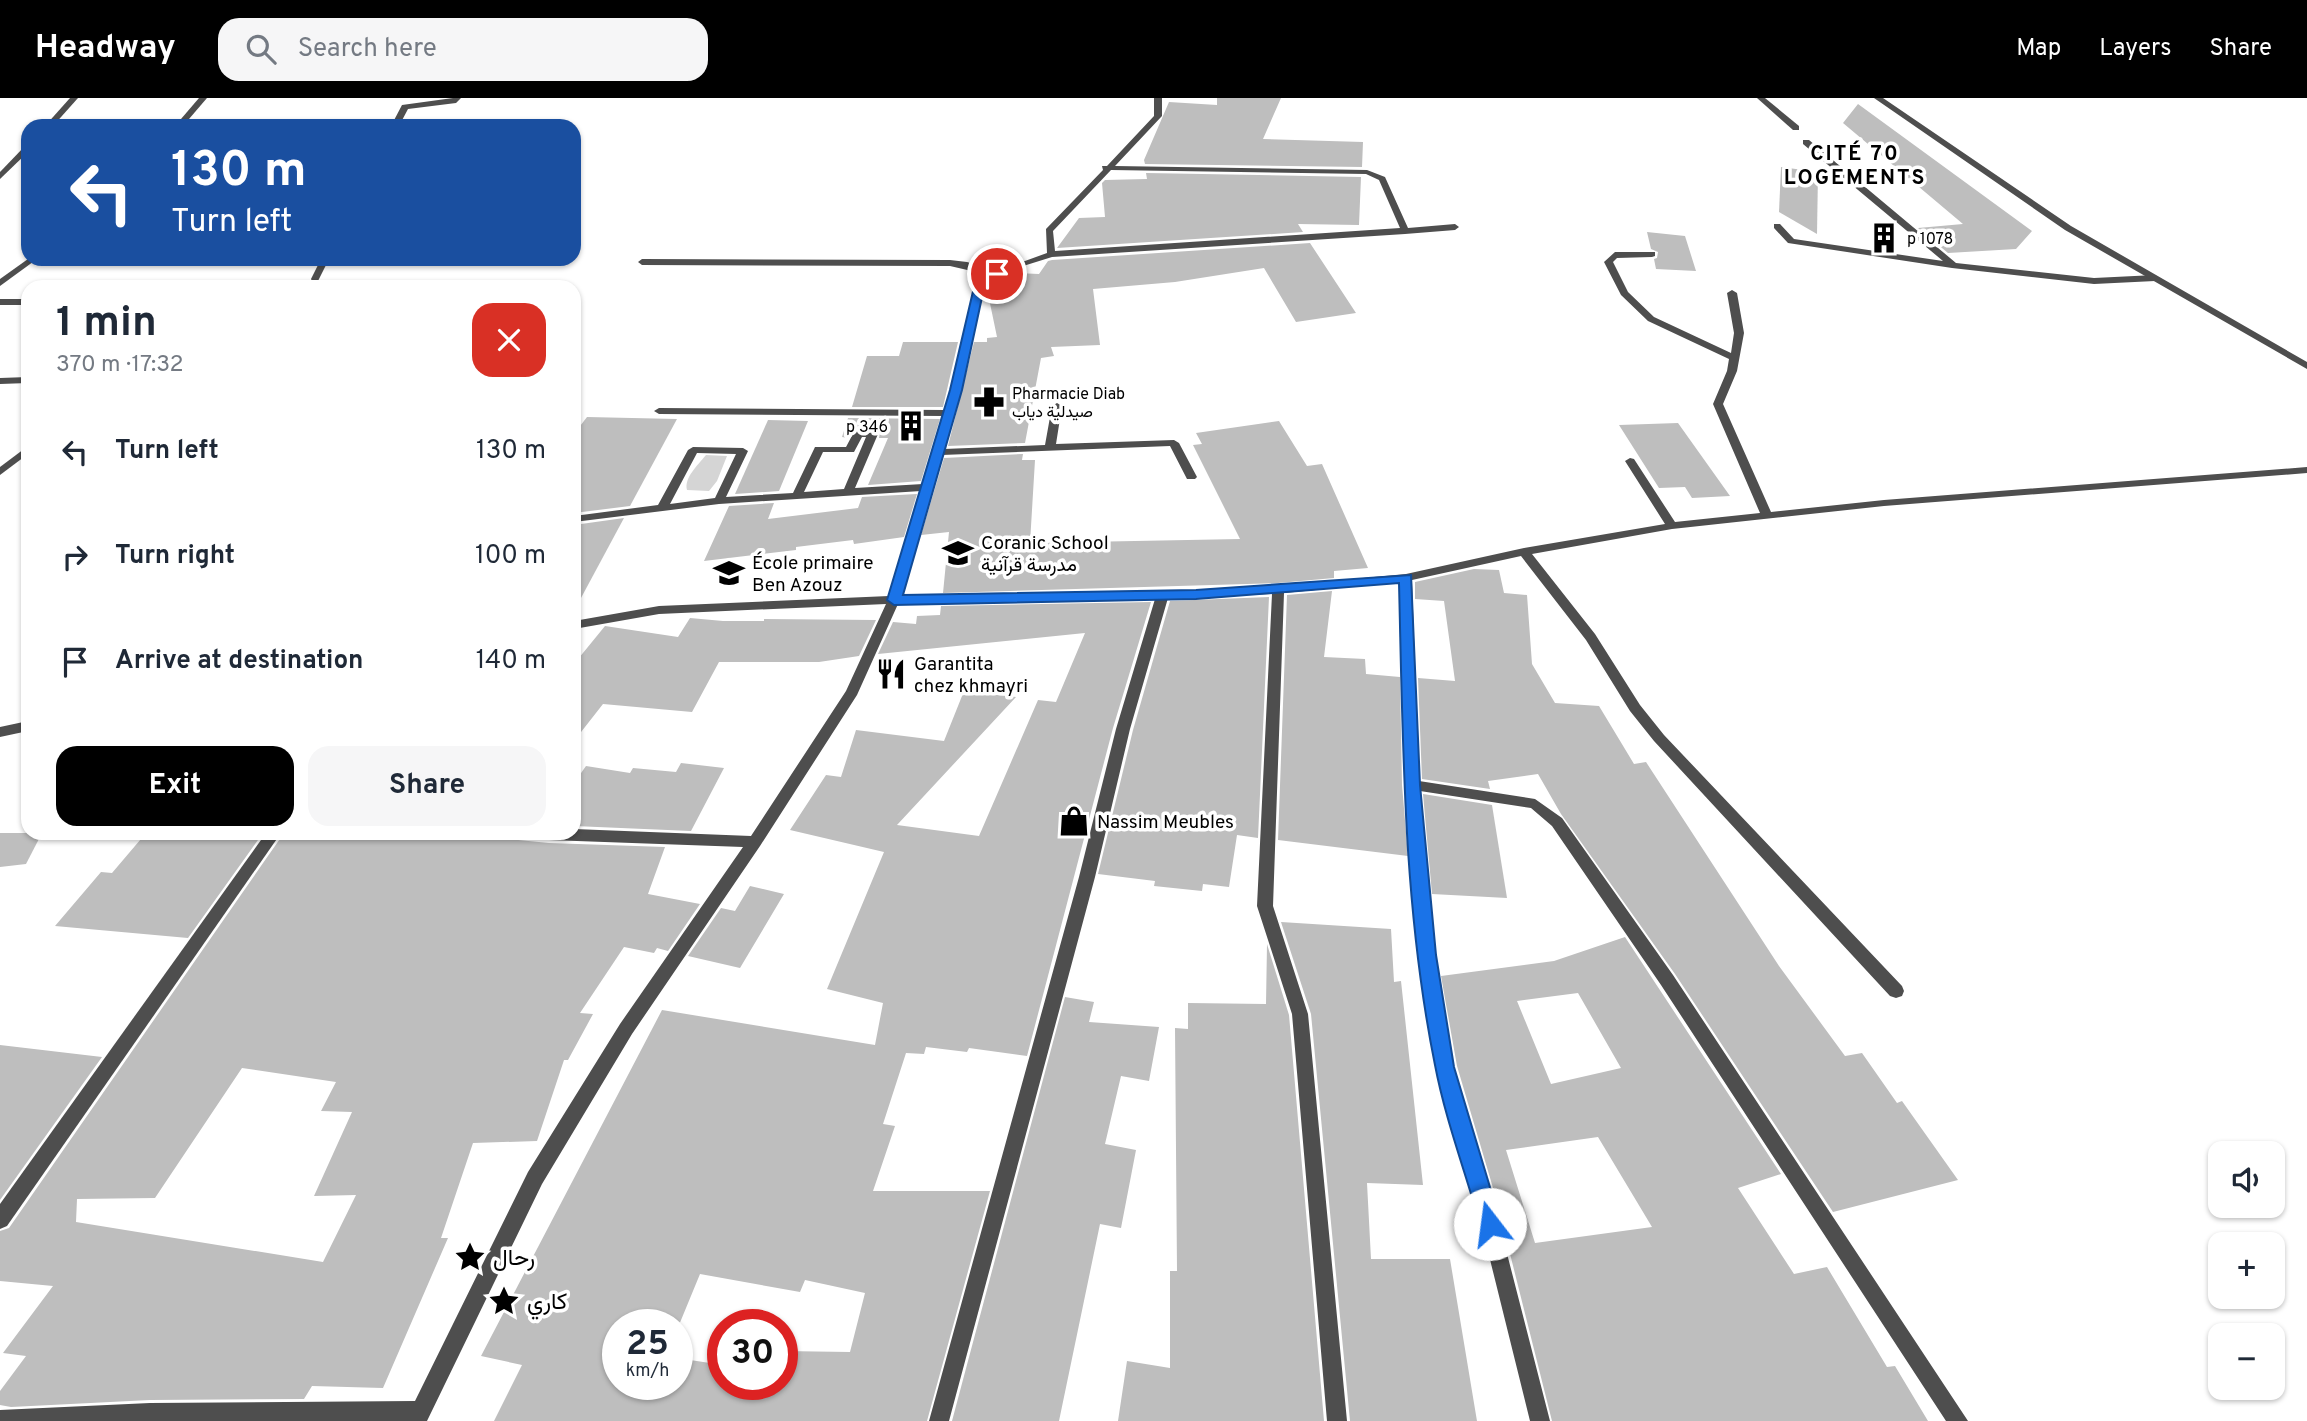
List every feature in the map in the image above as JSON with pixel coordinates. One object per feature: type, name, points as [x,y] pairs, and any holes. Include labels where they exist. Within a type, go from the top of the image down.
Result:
[{"type":"street","points":[[56,119],[75,98]]},
{"type":"street","points":[[185,119],[203,98]]},
{"type":"street","points":[[399,119],[405,107],[456,101],[457,98]]},
{"type":"street","points":[[1051,254],[1049,230],[1105,168],[1158,116],[1158,98]]},
{"type":"street","points":[[1761,98],[1796,128]]},
{"type":"street","points":[[1878,98],[2068,228],[2307,366]]},
{"type":"street","points":[[1806,142],[1954,265]]},
{"type":"street","points":[[0,177],[21,155]]},
{"type":"street","points":[[1105,168],[1367,172],[1382,179],[1405,231]]},
{"type":"street","points":[[1777,226],[1791,241],[1954,265],[2094,281],[2155,278]]},
{"type":"street","points":[[0,1420],[150,1413],[419,1416],[535,1178],[626,1029],[755,842],[852,692],[894,600],[950,413],[979,287],[997,274],[1051,254],[1455,227]]},
{"type":"street","points":[[1652,254],[1615,255],[1608,262],[1624,293],[1651,319],[1734,358]]},
{"type":"street","points":[[642,262],[950,263],[997,274]]},
{"type":"street","points":[[0,283],[23,266]]},
{"type":"street","points":[[315,279],[322,266]]},
{"type":"street","points":[[1732,293],[1739,333],[1734,358],[1718,404],[1767,515]]},
{"type":"street","points":[[0,302],[21,302]]},
{"type":"street","points":[[0,381],[21,380]]},
{"type":"street","points":[[1050,448],[1057,406]]},
{"type":"street","points":[[659,411],[950,413]]},
{"type":"street","points":[[797,495],[819,449],[850,450],[858,434],[873,434],[848,492]]},
{"type":"street","points":[[938,452],[1174,443],[1191,477]]},
{"type":"street","points":[[663,506],[694,450],[743,451],[719,501]]},
{"type":"street","points":[[0,472],[21,455]]},
{"type":"street","points":[[1630,461],[1672,526]]},
{"type":"street","points":[[581,624],[660,610],[894,600],[1278,590],[1406,578],[1524,552],[1672,526],[1884,503],[2307,470]]},
{"type":"street","points":[[581,518],[663,506],[927,487]]},
{"type":"street","points":[[1524,552],[1591,637],[1635,708],[1660,738],[1896,991]]},
{"type":"street","points":[[1406,578],[1412,785],[1427,955],[1445,1067],[1484,1199],[1540,1421]]},
{"type":"street","points":[[1278,590],[1265,906],[1300,1014],[1337,1421]]},
{"type":"street","points":[[939,1421],[1087,877],[1123,729],[1163,593]]},
{"type":"street","points":[[0,732],[21,728]]},
{"type":"street","points":[[1412,785],[1535,804],[1557,822],[1667,980],[1958,1421]]},
{"type":"street","points":[[581,835],[755,842]]},
{"type":"street","points":[[0,1220],[269,840]]},
{"type":"shaded area","points":[[706,455],[727,456],[717,481],[709,491],[687,490],[689,477]]},
{"type":"building","points":[[1217,98],[1281,98],[1263,139],[1363,142],[1362,167],[1145,164],[1144,160],[1169,102],[1217,105]]},
{"type":"building","points":[[1858,104],[2032,231],[2016,249],[1948,253],[1918,228],[1963,224],[1843,123]]},
{"type":"building","points":[[1781,167],[1818,172],[1817,234],[1779,212]]},
{"type":"building","points":[[1146,173],[1361,177],[1359,225],[1298,224],[1303,232],[1057,248],[1079,218],[1105,217],[1102,183],[1105,180],[1147,179]]},
{"type":"building","points":[[1647,232],[1685,236],[1696,271],[1656,269],[1654,259],[1657,258],[1658,252],[1651,249]]},
{"type":"building","points":[[1310,243],[1356,313],[1296,322],[1264,268],[1175,282],[1093,289],[1100,345],[1051,347],[1054,356],[1041,358],[1025,443],[948,446],[974,342],[987,342],[987,338],[997,337],[987,289],[997,280],[1014,273],[1039,274],[1048,261],[1052,260]]},
{"type":"building","points":[[903,342],[958,342],[943,407],[852,407],[867,356],[899,356]]},
{"type":"building","points":[[587,417],[677,419],[630,506],[581,512],[581,425]]},
{"type":"building","points":[[848,418],[940,419],[921,481],[868,485],[888,438],[879,438],[880,432],[867,428],[853,429],[848,438],[842,437]]},
{"type":"building","points":[[768,420],[808,421],[779,491],[735,494]]},
{"type":"building","points":[[1279,421],[1307,466],[1322,464],[1368,568],[1334,571],[1334,578],[1278,583],[943,593],[949,532],[921,535],[944,458],[1023,454],[1022,460],[1035,460],[1030,543],[1240,539],[1193,445],[1202,444],[1196,433]]},
{"type":"building","points":[[1678,423],[1730,496],[1692,498],[1685,487],[1659,488],[1619,425]]},
{"type":"building","points":[[917,494],[904,537],[854,544],[853,540],[704,561],[729,506],[774,503],[768,519],[858,508],[862,497]]},
{"type":"building","points":[[624,518],[581,598],[581,524]]},
{"type":"building","points":[[1474,569],[1499,570],[1504,593],[1527,595],[1532,664],[1555,703],[1599,706],[1634,764],[1646,762],[1779,966],[1845,1056],[1862,1053],[1897,1103],[1902,1101],[1958,1180],[1833,1212],[1675,974],[1561,814],[1538,774],[1488,781],[1490,789],[1422,779],[1418,678],[1455,681],[1444,601],[1415,599],[1415,582]]},
{"type":"building","points":[[1332,591],[1324,657],[1365,659],[1366,674],[1400,677],[1402,785],[1408,856],[1278,840],[1287,595]]},
{"type":"building","points":[[1269,597],[1258,838],[1237,835],[1229,887],[1203,884],[1202,891],[1154,886],[1155,881],[1098,874],[1133,730],[1170,601]]},
{"type":"building","points":[[1151,602],[1113,728],[1027,1056],[969,1048],[967,1052],[926,1047],[924,1054],[906,1053],[883,1124],[895,1126],[873,1191],[990,1191],[927,1421],[494,1421],[522,1365],[481,1356],[662,1010],[875,1045],[883,1003],[827,989],[884,852],[790,830],[826,775],[841,777],[856,730],[944,741],[964,691],[1016,697],[897,825],[979,836],[1038,700],[1056,702],[1085,633],[878,654],[893,622],[916,624],[917,616],[940,615],[941,606]]},
{"type":"building","points":[[690,618],[723,621],[876,620],[859,656],[819,662],[719,662],[692,712],[603,704],[581,732],[581,655],[605,626],[678,637]]},
{"type":"building","points":[[681,763],[724,768],[691,831],[581,826],[581,773],[586,766],[630,773],[633,768],[676,772]]},
{"type":"building","points":[[1423,794],[1492,805],[1507,898],[1432,894]]},
{"type":"building","points":[[0,833],[21,833],[21,840],[38,840],[26,864],[0,867]]},
{"type":"building","points":[[140,840],[258,840],[188,938],[55,926],[101,872],[112,873]]},
{"type":"building","points":[[279,840],[518,840],[665,847],[648,894],[700,904],[668,951],[657,948],[654,953],[624,947],[580,1013],[593,1014],[568,1060],[564,1060],[537,1141],[473,1143],[441,1238],[448,1238],[383,1388],[312,1386],[304,1399],[150,1400],[11,1407],[0,1405],[0,1391],[26,1356],[3,1353],[53,1286],[0,1281],[0,1231],[9,1228]],"holes":[[[242,1068],[336,1082],[321,1111],[352,1112],[314,1196],[356,1195],[323,1262],[76,1222],[77,1199],[155,1198]]]},
{"type":"building","points":[[750,886],[784,894],[740,968],[688,956],[721,908],[735,911]]},
{"type":"building","points":[[1281,922],[1391,929],[1394,982],[1401,981],[1423,1185],[1367,1183],[1371,1259],[1450,1259],[1477,1421],[1350,1421],[1311,1014]]},
{"type":"building","points":[[1625,937],[1781,1174],[1738,1188],[1794,1274],[1827,1267],[1887,1367],[1895,1366],[1928,1421],[1552,1421],[1496,1198],[1457,1066],[1441,976],[1554,961]],"holes":[[[1578,993],[1621,1068],[1551,1084],[1517,1001]],[[1598,1137],[1652,1227],[1535,1243],[1506,1150]]]},
{"type":"building","points":[[1267,944],[1289,1015],[1324,1421],[1118,1421],[1127,1361],[1170,1368],[1170,1271],[1177,1271],[1175,1028],[1188,1029],[1188,1003],[1266,1004]]},
{"type":"building","points":[[1065,997],[1094,1002],[1089,1022],[1159,1027],[1149,1081],[1121,1076],[1105,1144],[1136,1150],[1121,1228],[1100,1224],[1059,1421],[952,1421]]},
{"type":"building","points":[[0,1045],[102,1057],[0,1200]]},
{"type":"place","name":"p 1078","points":[[1884,238]]},
{"type":"place","name":"Pharmacie Diab صيدلية دياب","points":[[989,402]]},
{"type":"place","name":"p 346","points":[[911,426]]},
{"type":"place","name":"Coranic School مدرسة قرآنية","points":[[958,553]]},
{"type":"place","name":"École primaire Ben Azouz","points":[[729,573]]},
{"type":"place","name":"Garantita chez khmayri","points":[[891,674]]},
{"type":"place","name":"Nassim Meubles","points":[[1074,821]]},
{"type":"place","name":"رحال","points":[[470,1257]]},
{"type":"place","name":"كاري","points":[[504,1301]]},
{"type":"district","name":"CITÉ 70 LOGEMENTS","points":[[1855,165]]},
{"type":"route","points":[[997,274],[979,287],[956,390],[894,600],[1196,594],[1278,590],[1406,578],[1412,785],[1427,955],[1445,1067],[1490,1224]]}]
